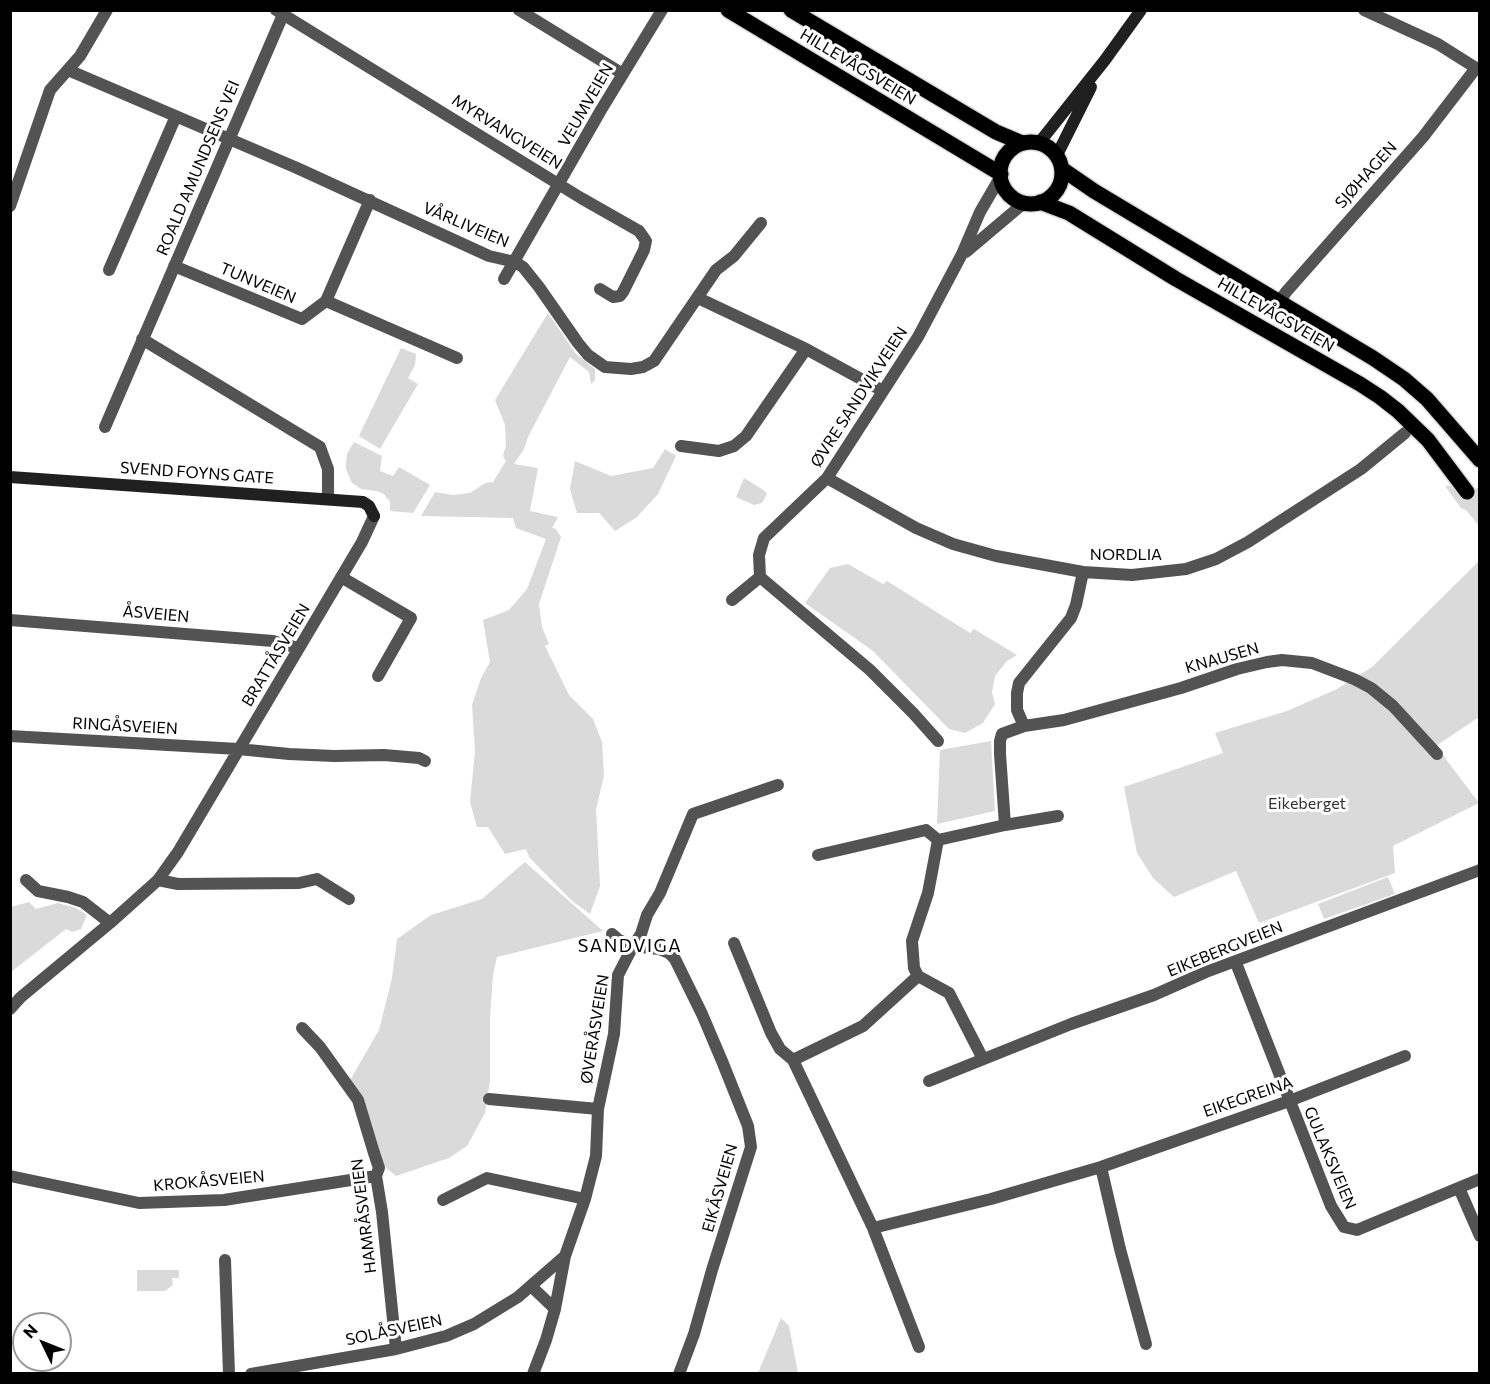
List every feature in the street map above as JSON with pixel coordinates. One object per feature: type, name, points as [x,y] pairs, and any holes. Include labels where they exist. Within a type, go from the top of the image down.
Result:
[{"type":"main road","name":"HILLEVÅGSVEIEN","points":[[728,10],[1001,175]]},
{"type":"main road","name":"HILLEVÅGSVEIEN","points":[[791,10],[996,132],[1022,143]]},
{"type":"main road","points":[[1022,143],[1039,143],[1049,147],[1059,162],[1058,188],[1051,196],[1040,202],[1024,203],[1017,200],[1006,190],[1001,175],[1005,157],[1012,148],[1022,143]]},
{"type":"main road","name":"HILLEVÅGSVEIEN","points":[[1059,162],[1094,191],[1373,358],[1404,379],[1441,414],[1479,460]]},
{"type":"main road","name":"HILLEVÅGSVEIEN","points":[[1040,202],[1069,213],[1176,279],[1366,388],[1398,411],[1428,440],[1467,492]]},
{"type":"street","points":[[10,206],[50,90],[91,39],[107,10]]},
{"type":"street","points":[[519,10],[623,74]]},
{"type":"street","name":"VEUMVEIEN","points":[[504,279],[662,10]]},
{"type":"street","points":[[1039,143],[1105,60],[1141,10]]},
{"type":"street","name":"SJØHAGEN","points":[[1279,302],[1423,137],[1478,68],[1438,44],[1364,10]]},
{"type":"street","name":"ROALD AMUNDSENS VEI","points":[[105,428],[281,12]]},
{"type":"street","name":"MYRVANGVEIEN","points":[[281,12],[639,231],[645,238],[644,250],[632,278],[620,296],[613,297],[600,289]]},
{"type":"street","points":[[1059,162],[1105,60]]},
{"type":"street","name":"VÅRLIVEIEN","points":[[68,70],[370,200],[489,256],[515,262],[523,267],[539,286],[588,356],[605,367],[631,369],[643,367],[654,361],[718,267],[734,256],[761,223]]},
{"type":"street","points":[[109,270],[176,116]]},
{"type":"street","name":"ØVRE SANDVIKVEIEN","points":[[760,577],[759,555],[764,538],[827,478],[918,337],[962,254],[980,212],[1001,175]]},
{"type":"street","name":"TUNVEIEN","points":[[174,266],[303,319],[326,301],[370,200]]},
{"type":"street","points":[[962,254],[1024,203]]},
{"type":"street","points":[[698,298],[806,349],[883,391]]},
{"type":"street","points":[[326,301],[457,358]]},
{"type":"street","points":[[142,339],[320,447],[328,469],[328,498]]},
{"type":"street","points":[[681,446],[719,451],[735,446],[746,436],[806,349]]},
{"type":"street","name":"NORDLIA","points":[[827,478],[916,528],[953,544],[996,556],[1083,572],[1132,574],[1161,572],[1186,569],[1216,559],[1248,542],[1354,474],[1405,434]]},
{"type":"street","name":"SVEND FOYNS GATE","points":[[10,477],[328,498],[363,502],[369,506],[374,516]]},
{"type":"street","name":"BRATTÅSVEIEN","points":[[10,1010],[21,997],[158,880],[203,813],[238,749],[362,542],[374,516]]},
{"type":"street","points":[[1024,726],[1017,710],[1019,683],[1071,618],[1083,572]]},
{"type":"street","points":[[341,577],[411,618],[378,676]]},
{"type":"street","points":[[732,600],[760,577],[870,670],[914,713],[938,741]]},
{"type":"street","name":"ÅSVEIEN","points":[[10,620],[273,641],[298,648]]},
{"type":"street","name":"KNAUSEN","points":[[1005,825],[1000,741],[1002,734],[1024,726],[1064,720],[1181,688],[1252,665],[1282,660],[1296,661],[1336,671],[1371,688],[1393,706],[1437,754]]},
{"type":"street","name":"RINGÅSVEIEN","points":[[10,736],[238,749]]},
{"type":"street","points":[[238,749],[334,756],[384,755],[419,758],[425,761]]},
{"type":"street","name":"ØVERÅSVEIEN","points":[[533,1374],[555,1309],[565,1256],[585,1199],[596,1156],[598,1109],[614,1034],[618,975],[641,934],[647,915],[660,893],[693,814],[778,785]]},
{"type":"street","points":[[938,840],[1058,816]]},
{"type":"street","points":[[818,855],[926,830],[938,840]]},
{"type":"street","points":[[938,840],[928,892],[912,941],[914,968],[918,976],[949,993],[983,1059]]},
{"type":"street","name":"EIKEBERGVEIEN","points":[[929,1081],[1071,1024],[1154,995],[1206,972],[1236,963],[1479,870]]},
{"type":"street","points":[[158,880],[178,884],[299,883],[317,879],[349,899]]},
{"type":"street","points":[[26,880],[38,891],[83,902],[110,923]]},
{"type":"street","points":[[612,934],[633,946]]},
{"type":"street","points":[[734,942],[771,1033],[780,1049],[793,1060],[873,1228],[919,1347]]},
{"type":"street","name":"EIKÅSVEIEN","points":[[633,946],[659,949],[669,953],[675,959],[722,1061],[748,1126],[751,1147],[694,1334],[679,1374]]},
{"type":"street","name":"GULAKSVEIEN","points":[[1236,963],[1331,1206],[1344,1227],[1357,1230],[1479,1179]]},
{"type":"street","points":[[793,1060],[863,1026],[918,976]]},
{"type":"street","name":"HAMRÅSVEIEN","points":[[302,1028],[320,1047],[358,1100],[379,1168],[376,1176],[382,1212],[396,1349]]},
{"type":"street","name":"EIKEGREINA","points":[[873,1228],[991,1199],[1101,1167],[1289,1101],[1405,1056]]},
{"type":"street","name":"ØVERÅSVEIEN","points":[[489,1099],[598,1109]]},
{"type":"street","points":[[1101,1167],[1146,1344]]},
{"type":"street","name":"KROKÅSVEIEN","points":[[10,1176],[139,1203],[224,1200],[376,1176]]},
{"type":"street","points":[[443,1200],[487,1178],[585,1199]]},
{"type":"street","points":[[1459,1188],[1479,1236]]},
{"type":"street","name":"SOLÅSVEIEN","points":[[251,1374],[396,1349],[447,1336],[474,1324],[532,1287],[565,1256]]},
{"type":"street","points":[[225,1260],[230,1374]]},
{"type":"street","points":[[532,1287],[555,1309]]},
{"type":"green space","points":[[548,313],[576,354],[595,369],[595,380],[591,384],[589,372],[570,357],[524,449],[514,464],[538,468],[530,511],[558,517],[552,528],[556,529],[561,537],[539,604],[542,627],[549,644],[545,646],[569,695],[593,719],[602,742],[604,776],[596,809],[600,886],[590,914],[572,901],[529,857],[526,849],[505,854],[488,827],[477,827],[470,802],[475,751],[472,705],[481,678],[490,662],[483,620],[509,610],[527,589],[546,539],[516,528],[513,518],[421,516],[435,492],[453,495],[470,493],[485,483],[493,482],[506,461],[503,456],[506,445],[505,425],[495,400]]},
{"type":"green space","points":[[401,348],[416,354],[415,365],[408,378],[418,384],[380,449],[359,436]]},
{"type":"green space","points":[[354,442],[382,456],[380,471],[393,476],[399,467],[430,485],[413,513],[390,511],[390,502],[384,494],[361,489],[352,483],[346,469],[346,462],[347,454]]},
{"type":"green space","points":[[665,449],[676,456],[658,494],[637,517],[615,531],[599,513],[577,513],[570,489],[575,461],[611,476],[653,468]]},
{"type":"green space","points":[[744,478],[765,491],[767,494],[762,503],[754,505],[736,497]]},
{"type":"green space","points":[[1445,486],[1454,486],[1467,492],[1479,487],[1479,526],[1466,510],[1461,508]]},
{"type":"green space","name":"Eikeberget","points":[[1479,561],[1479,717],[1436,746],[1479,803],[1393,846],[1395,873],[1259,923],[1236,871],[1174,897],[1153,878],[1137,853],[1124,787],[1223,753],[1215,733],[1287,711],[1337,689],[1372,667]]},
{"type":"green space","points":[[848,564],[883,584],[887,581],[970,633],[974,629],[1017,655],[1007,661],[995,676],[992,692],[995,704],[983,723],[965,733],[949,729],[873,651],[805,603],[830,568]]},
{"type":"green space","points":[[991,741],[995,811],[937,824],[940,750]]},
{"type":"green space","points":[[525,862],[603,931],[497,957],[493,974],[490,1081],[485,1113],[467,1146],[449,1158],[396,1176],[383,1165],[349,1082],[379,1030],[392,978],[397,939],[431,915],[482,899]]},
{"type":"green space","points":[[1388,877],[1395,894],[1324,919],[1318,904]]},
{"type":"green space","points":[[29,902],[36,909],[58,903],[76,908],[87,915],[81,929],[73,932],[66,929],[11,972],[11,907]]},
{"type":"green space","points":[[137,1270],[179,1270],[179,1278],[172,1278],[173,1285],[165,1291],[137,1291]]},
{"type":"green space","points":[[781,1318],[789,1326],[798,1373],[758,1373]]},
{"type":"tunnel","points":[[1467,492],[1480,509]]},
{"type":"district","name":"SANDVIGA","points":[[630,946]]}]
